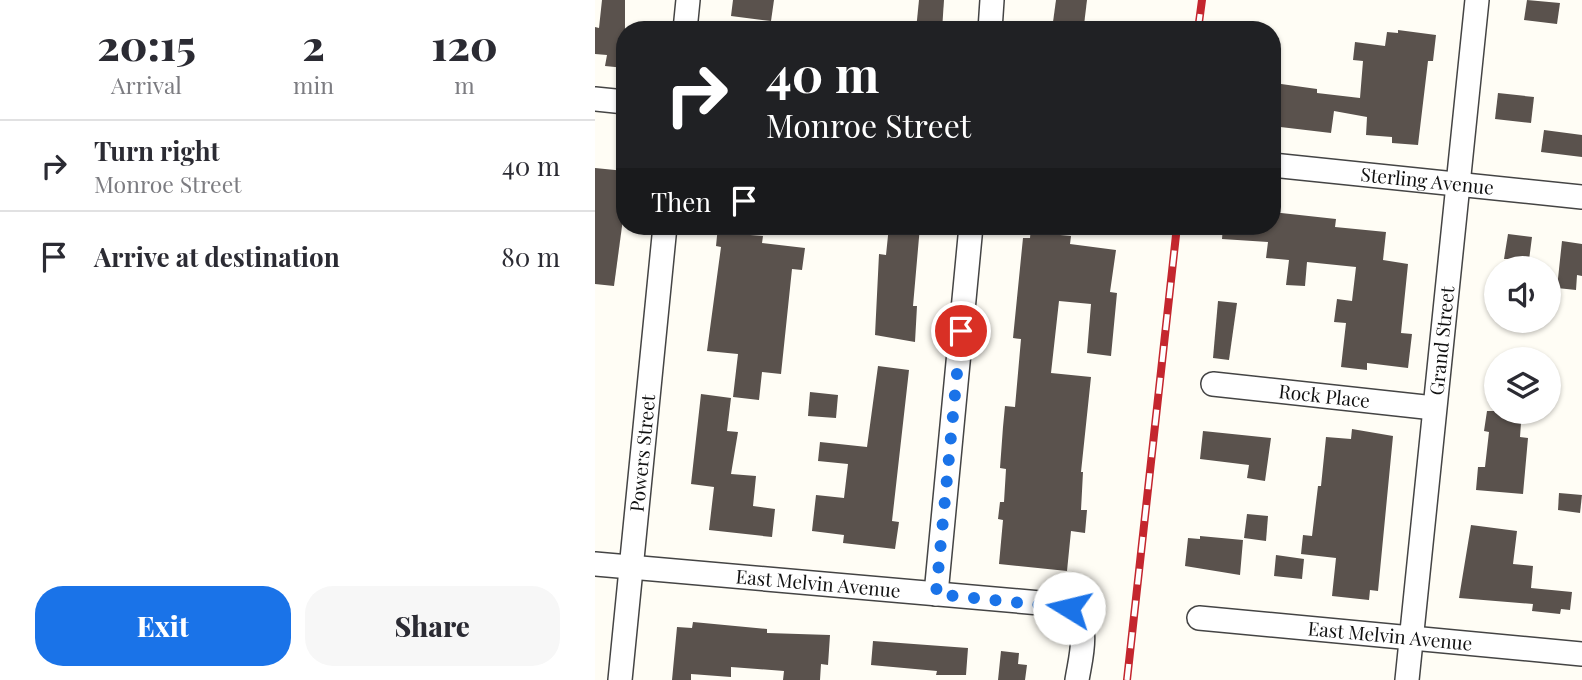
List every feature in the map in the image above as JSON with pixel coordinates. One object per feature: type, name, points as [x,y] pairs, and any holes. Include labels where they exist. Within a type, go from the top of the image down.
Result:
[{"type":"street","points":[[686,21],[688,0]]},
{"type":"street","points":[[991,21],[992,0]]},
{"type":"street","name":"Grand Street","points":[[1407,680],[1477,0]]},
{"type":"street","points":[[595,99],[616,101]]},
{"type":"street","name":"Sterling Avenue","points":[[1281,166],[1582,197]]},
{"type":"street","name":"Powers Street","points":[[619,680],[664,235]]},
{"type":"street","points":[[936,594],[970,235]]},
{"type":"street","name":"Rock Place","points":[[1213,384],[1434,408]]},
{"type":"street","name":"East Melvin Avenue","points":[[595,564],[1058,604],[1078,616],[1082,640],[1077,680]]},
{"type":"street","name":"East Melvin Avenue","points":[[1199,618],[1582,654]]},
{"type":"building","points":[[602,0],[625,0],[625,21],[616,21],[616,67],[605,66],[607,55],[595,54],[595,27],[599,28]]},
{"type":"building","points":[[733,0],[774,0],[771,21],[731,16]]},
{"type":"building","points":[[919,0],[944,0],[943,21],[917,21]]},
{"type":"building","points":[[1056,0],[1087,0],[1084,21],[1053,21]]},
{"type":"building","points":[[1527,0],[1560,3],[1557,24],[1524,20]]},
{"type":"building","points":[[1398,30],[1436,35],[1433,61],[1428,61],[1418,145],[1392,143],[1392,137],[1366,135],[1367,117],[1334,111],[1331,133],[1281,127],[1281,84],[1317,89],[1317,93],[1360,98],[1363,61],[1353,60],[1355,42],[1385,46],[1387,32],[1398,33]]},
{"type":"building","points":[[1498,93],[1534,97],[1531,123],[1495,119]]},
{"type":"building","points":[[1544,130],[1582,135],[1582,157],[1541,152]]},
{"type":"building","points":[[595,168],[616,170],[616,235],[621,235],[614,286],[595,284]]},
{"type":"building","points":[[1281,213],[1336,219],[1335,227],[1386,232],[1383,260],[1408,264],[1401,333],[1412,334],[1408,368],[1367,363],[1367,370],[1341,367],[1346,323],[1334,322],[1337,299],[1352,301],[1356,267],[1307,262],[1305,286],[1286,285],[1289,260],[1266,258],[1268,242],[1222,239],[1222,235],[1281,235]]},
{"type":"building","points":[[1508,234],[1532,237],[1530,256],[1504,256]]},
{"type":"building","points":[[717,235],[750,235],[763,236],[762,243],[805,248],[802,270],[792,269],[781,374],[762,372],[759,400],[733,397],[738,354],[707,351],[721,247],[716,246]]},
{"type":"building","points":[[888,235],[919,235],[913,306],[917,306],[915,342],[875,335],[879,254],[886,255]]},
{"type":"building","points":[[1030,235],[1071,236],[1070,244],[1116,250],[1110,292],[1117,293],[1111,356],[1087,353],[1091,304],[1059,301],[1051,373],[1091,377],[1081,472],[1081,510],[1087,510],[1085,533],[1071,531],[1067,571],[999,564],[1003,520],[998,519],[1000,502],[1004,502],[1006,469],[1000,468],[1003,427],[1005,406],[1015,407],[1021,339],[1013,338],[1023,238],[1030,238]]},
{"type":"building","points":[[1562,241],[1582,244],[1582,276],[1577,275],[1576,290],[1561,288]]},
{"type":"building","points":[[1218,301],[1237,303],[1229,360],[1213,358]]},
{"type":"building","points":[[878,366],[909,370],[892,521],[899,522],[895,549],[843,543],[844,535],[812,531],[816,495],[844,498],[848,464],[818,461],[820,442],[867,447]]},
{"type":"building","points":[[810,392],[838,395],[836,418],[808,416]]},
{"type":"building","points":[[701,394],[731,398],[727,431],[738,432],[731,474],[756,476],[753,506],[775,509],[772,537],[709,530],[714,487],[691,484]]},
{"type":"building","points":[[1485,424],[1521,424],[1520,437],[1528,438],[1523,494],[1476,490],[1478,467],[1485,467],[1489,432],[1484,431]]},
{"type":"building","points":[[1352,429],[1393,436],[1378,591],[1370,590],[1369,600],[1332,596],[1336,558],[1301,554],[1303,535],[1312,536],[1326,437],[1351,439]]},
{"type":"building","points":[[1203,431],[1271,438],[1265,481],[1247,478],[1249,465],[1200,459]]},
{"type":"building","points":[[1559,493],[1582,495],[1580,513],[1558,510]]},
{"type":"building","points":[[1247,514],[1268,516],[1266,541],[1244,538]]},
{"type":"building","points":[[1471,525],[1517,531],[1513,564],[1533,566],[1531,588],[1572,592],[1570,610],[1561,609],[1560,614],[1532,611],[1533,604],[1459,598]]},
{"type":"building","points":[[1200,536],[1243,540],[1240,575],[1185,566],[1188,538],[1200,539]]},
{"type":"building","points":[[1276,555],[1304,559],[1302,579],[1274,576]]},
{"type":"building","points":[[693,622],[767,629],[767,633],[830,635],[828,665],[821,664],[820,680],[783,680],[784,671],[731,667],[731,677],[691,674],[691,680],[672,680],[677,627],[692,628]]},
{"type":"building","points":[[873,641],[968,648],[966,675],[936,675],[937,671],[871,665]]},
{"type":"building","points":[[1001,651],[1019,653],[1018,664],[1027,665],[1025,680],[998,680]]},
{"type":"railway","points":[[1199,21],[1202,0]]},
{"type":"railway","points":[[1127,680],[1176,235]]},
{"type":"route","points":[[961,331],[936,594],[1058,604],[1069,608]]}]
